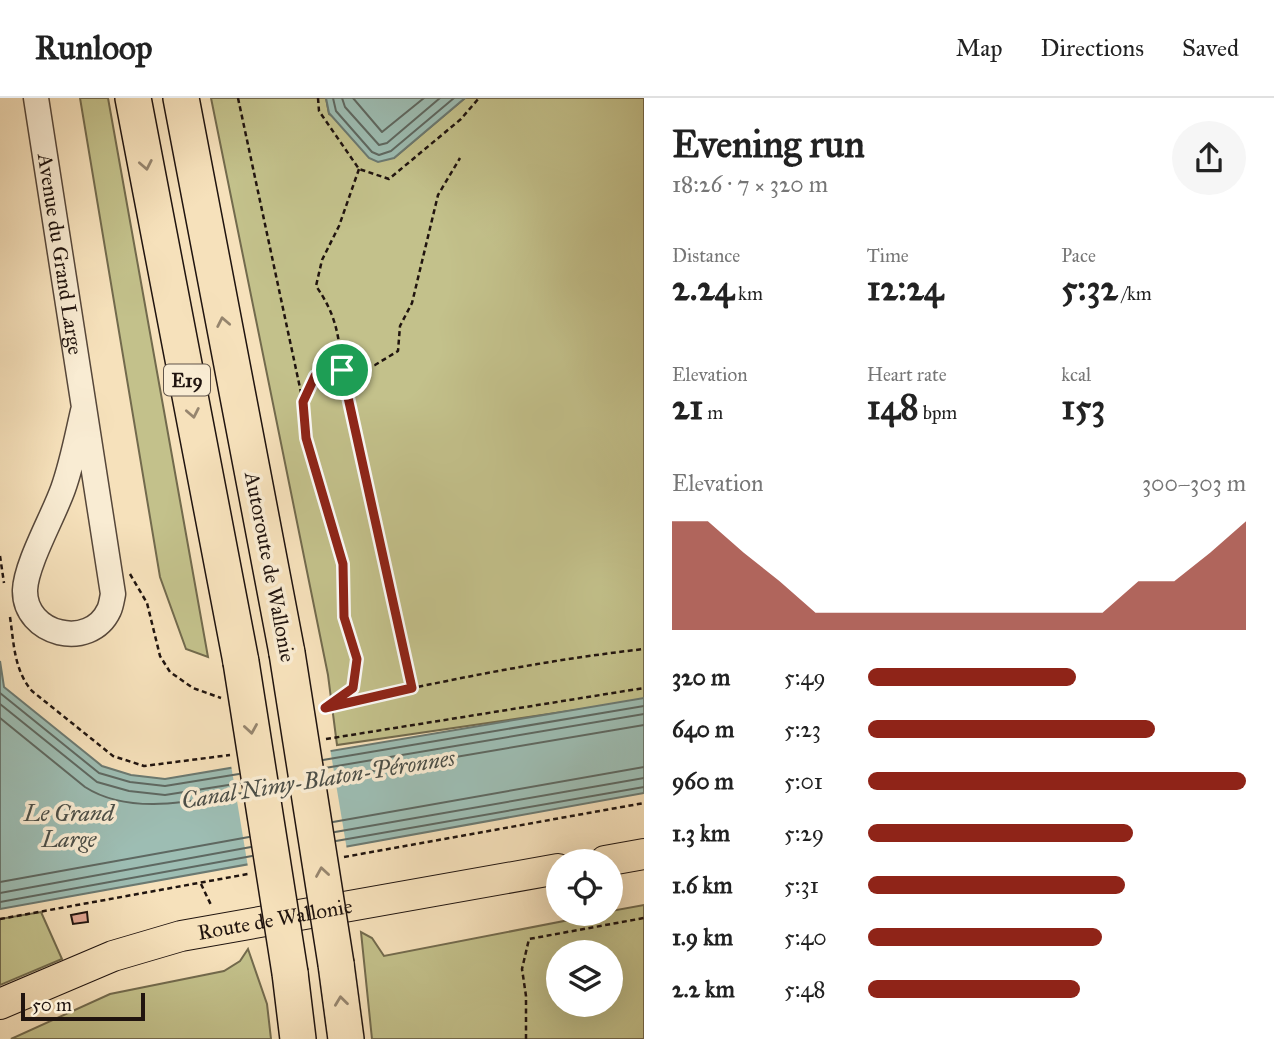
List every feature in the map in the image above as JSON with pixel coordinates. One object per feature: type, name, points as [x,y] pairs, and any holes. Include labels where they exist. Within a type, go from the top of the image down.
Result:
[{"type":"highway","name":"E19","points":[[133,98],[241,662],[298,1039]]},
{"type":"highway","name":"Autoroute de Wallonie","points":[[181,98],[287,653],[346,1039]]},
{"type":"main road","points":[[623,858],[644,854]]},
{"type":"main road","name":"Route de Wallonie","points":[[0,1004],[113,956],[181,936],[546,871]]},
{"type":"street","name":"Avenue du Grand Large","points":[[36,98],[113,594],[109,610],[99,624],[84,632],[68,635],[52,632],[42,626],[30,610],[25,593],[27,576],[64,488],[83,411]]},
{"type":"path","points":[[239,98],[303,402],[306,438],[343,564],[344,617],[357,659],[353,688],[325,708],[571,657],[644,649]]},
{"type":"path","points":[[317,98],[318,111],[359,169],[389,179],[461,119],[479,98]]},
{"type":"path","points":[[303,402],[315,376],[375,365],[398,351],[400,326],[412,303],[438,195],[460,158]]},
{"type":"path","points":[[359,169],[339,226],[322,260],[316,286],[331,307],[339,339],[342,370],[412,688]]},
{"type":"path","points":[[108,552],[134,579],[139,593],[147,603],[160,656],[170,672],[193,688],[223,699]]},
{"type":"path","points":[[0,556],[4,584]]},
{"type":"path","points":[[9,611],[17,666],[23,680],[32,691],[114,756],[144,766],[230,755]]},
{"type":"path","points":[[326,739],[644,688]]},
{"type":"path","points":[[526,1039],[526,996],[522,969],[529,939],[644,918]]},
{"type":"shaded area","points":[[80,98],[108,98],[208,657],[186,649],[160,577]]},
{"type":"shaded area","points":[[211,98],[326,98],[329,114],[394,158],[465,98],[644,98],[644,700],[337,745],[328,675]]},
{"type":"shaded area","points":[[644,905],[644,1039],[372,1039],[361,932],[372,938],[384,956],[546,924],[623,926],[623,909]]},
{"type":"shaded area","points":[[41,912],[62,959],[0,985],[0,919]]},
{"type":"shaded area","points":[[248,949],[267,1004],[271,1039],[11,1039],[110,994],[224,971],[240,961]]},
{"type":"water","points":[[326,98],[465,98],[394,158],[378,162],[369,158],[329,113]]},
{"type":"water","points":[[0,661],[4,687],[102,766],[131,775],[165,779],[644,698],[644,793],[0,909]]},
{"type":"pier","points":[[330,748],[347,850],[248,867],[231,765]]},
{"type":"building","points":[[87,912],[88,922],[73,924],[71,915]]},
{"type":"route","points":[[342,370],[412,688],[325,708],[353,688],[357,659],[344,617],[343,564],[306,438],[303,402],[315,376],[342,370]]},
{"type":"water label","name":"Canal Nimy-Blaton-Péronnes","points":[[318,779]]},
{"type":"water label","name":"Le Grand Large","points":[[69,826]]}]
